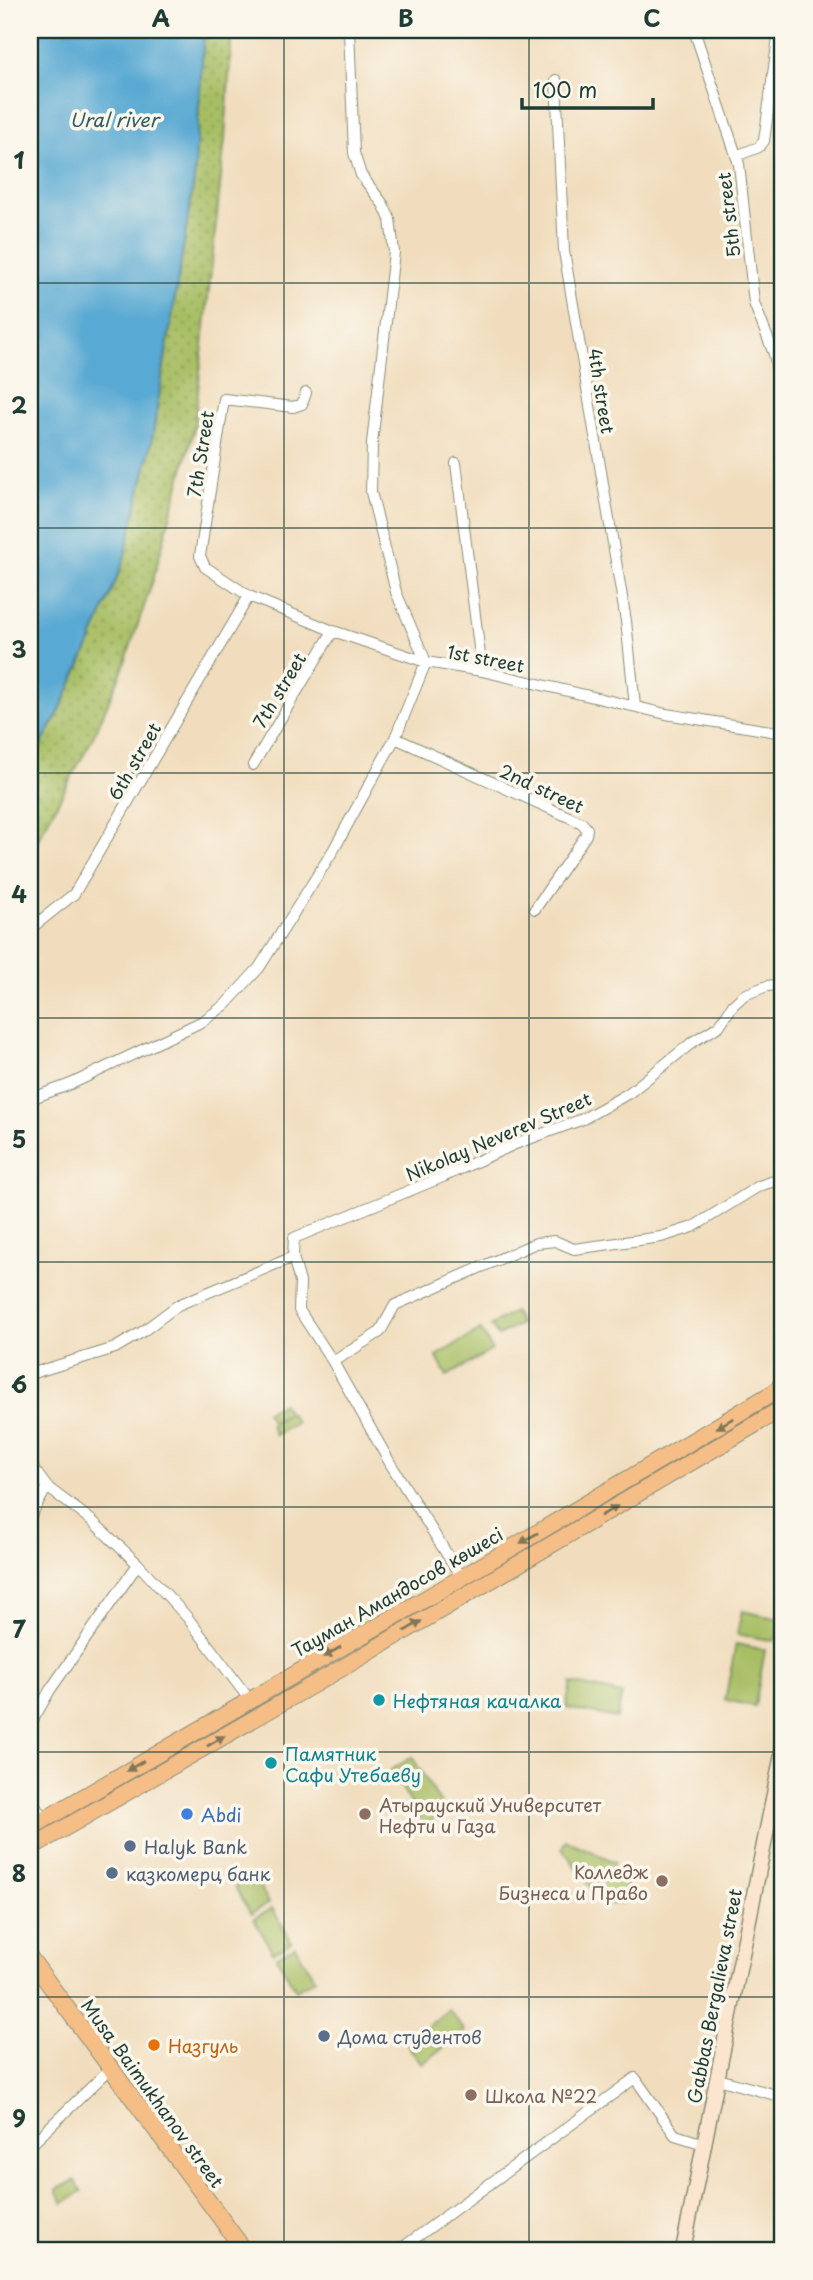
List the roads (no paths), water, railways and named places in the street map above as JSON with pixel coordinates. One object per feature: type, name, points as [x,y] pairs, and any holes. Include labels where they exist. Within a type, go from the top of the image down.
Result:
[{"type":"main road","name":"Тауман Амандосов көшесі","points":[[30,1828],[461,1578],[781,1387]]},
{"type":"main road","name":"Тауман Амандосов көшесі","points":[[30,1848],[783,1408]]},
{"type":"main road","name":"Gabbas Bergalieva street","points":[[683,2250],[783,1749]]},
{"type":"main road","name":"Musa Baimukhanov street","points":[[30,1958],[244,2250]]},
{"type":"street","points":[[30,1099],[71,1084],[191,1026],[225,1005],[259,968],[334,849],[395,738],[426,662],[396,592],[372,492],[372,443],[394,252],[390,219],[383,204],[361,175],[354,153],[349,30]]},
{"type":"street","name":"5th street","points":[[694,30],[739,164],[754,303],[774,354],[783,398]]},
{"type":"street","points":[[736,156],[759,147],[764,141],[779,30]]},
{"type":"street","name":"4th street","points":[[556,80],[564,251],[626,621],[635,706]]},
{"type":"street","name":"7th Street","points":[[201,562],[224,399],[293,407],[302,404],[306,393]]},
{"type":"street","points":[[456,463],[482,671]]},
{"type":"street","name":"1st street","points":[[201,562],[249,596],[332,631],[426,662],[482,671],[666,714],[783,733]]},
{"type":"street","name":"6th street","points":[[30,929],[74,894],[249,596]]},
{"type":"street","name":"7th street","points":[[253,765],[332,631]]},
{"type":"street","name":"2nd street","points":[[395,738],[582,823],[587,829],[586,835],[534,909]]},
{"type":"street","name":"Nikolay Neverev Street","points":[[293,1257],[293,1238],[445,1176],[515,1144],[583,1119],[629,1093],[694,1041],[719,1026],[733,1005],[744,995],[767,986],[783,984]]},
{"type":"street","points":[[333,1362],[380,1332],[395,1305],[536,1243],[555,1241],[574,1249],[661,1237],[693,1227],[759,1186],[783,1178]]},
{"type":"street","points":[[30,1374],[115,1348],[178,1306],[293,1257],[300,1282],[299,1310],[333,1362],[390,1463],[470,1593]]},
{"type":"street","points":[[32,1471],[47,1487],[91,1520],[138,1564],[187,1617],[260,1715]]},
{"type":"street","points":[[30,1517],[47,1487]]},
{"type":"street","points":[[30,1725],[50,1690],[138,1564]]},
{"type":"street","points":[[30,1798],[44,1820]]},
{"type":"street","points":[[30,2146],[111,2068]]},
{"type":"street","points":[[399,2250],[635,2078],[675,2135],[704,2144]]},
{"type":"street","points":[[718,2078],[783,2097]]},
{"type":"water","name":"Ural river","points":[[30,30],[204,30],[194,181],[151,445],[123,563],[58,714],[30,766]]},
{"type":"place","name":"Нефтяная качалка","points":[[379,1700]]},
{"type":"place","name":"Памятник Сафи Утебаеву","points":[[271,1763]]},
{"type":"place","name":"Abdi","points":[[187,1814]]},
{"type":"place","name":"Атырауский Университет Нефти и Газа","points":[[365,1814]]},
{"type":"place","name":"Halyk Bank","points":[[130,1846]]},
{"type":"place","name":"казкомерц банк","points":[[112,1873]]},
{"type":"place","name":"Колледж Бизнеса и Право","points":[[662,1881]]},
{"type":"place","name":"Дома студентов","points":[[324,2036]]},
{"type":"place","name":"Назгуль","points":[[154,2045]]},
{"type":"place","name":"Школа №22","points":[[471,2095]]}]
